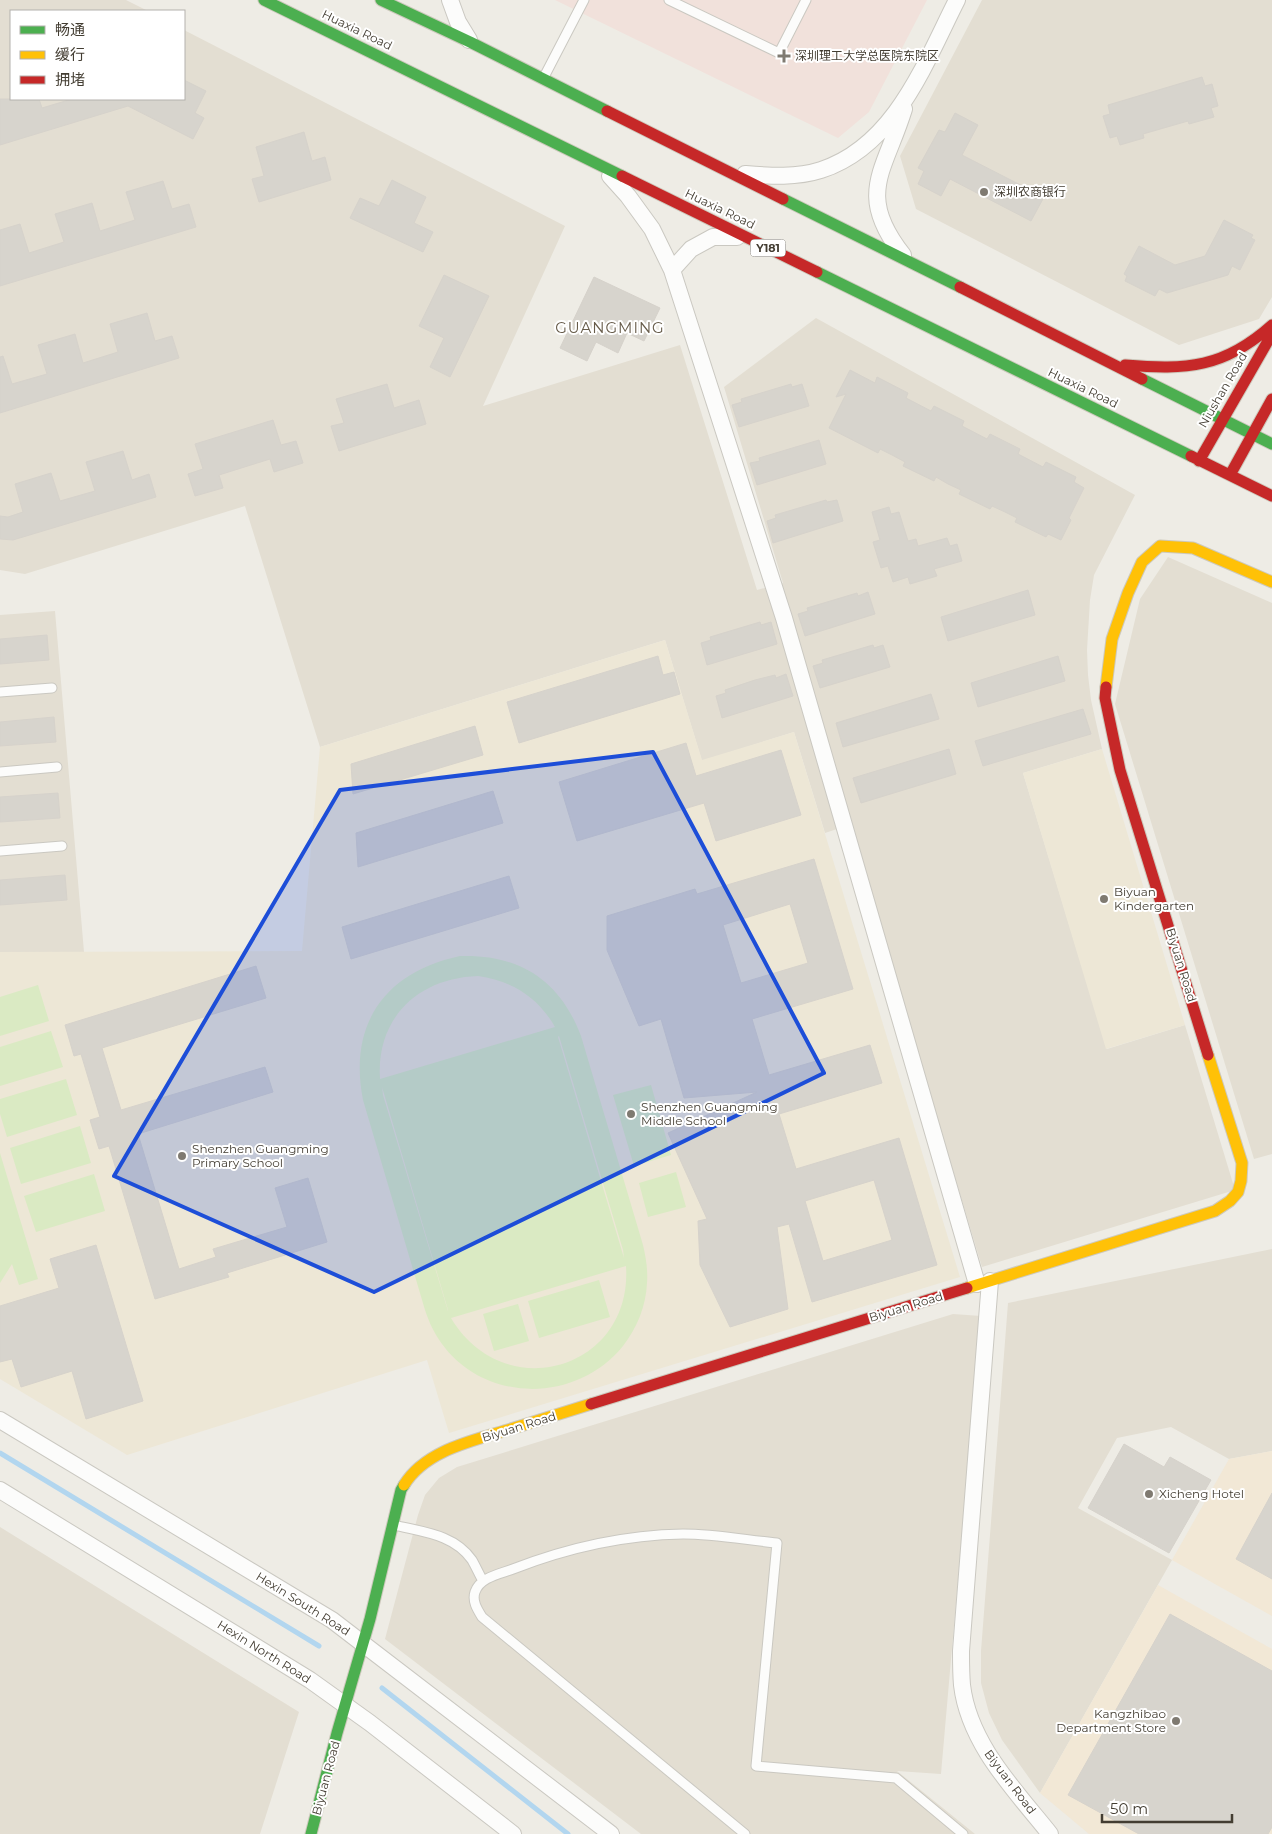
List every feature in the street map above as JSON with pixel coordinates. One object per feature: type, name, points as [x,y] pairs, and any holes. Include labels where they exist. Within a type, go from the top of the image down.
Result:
[{"type":"main road","name":"Huaxia Road","points":[[264,0],[1272,496]]},
{"type":"main road","points":[[381,0],[470,42],[1272,444]]},
{"type":"main road","points":[[1113,364],[1158,368],[1185,368],[1206,364],[1227,358],[1250,345],[1272,325]]},
{"type":"main road","name":"Niushan Road","points":[[1199,461],[1272,334]]},
{"type":"main road","points":[[1230,475],[1272,399]]},
{"type":"main road","name":"Biyuan Road","points":[[311,1834],[363,1643],[401,1490],[411,1474],[433,1458],[460,1445],[1215,1211],[1233,1200],[1241,1184],[1242,1163],[1120,770],[1105,698],[1112,639],[1128,593],[1142,562],[1160,546],[1192,548],[1272,582]]},
{"type":"street","points":[[450,0],[458,22],[470,42]]},
{"type":"street","points":[[731,173],[777,176],[821,170],[842,160],[864,145],[895,115],[908,97],[957,0]]},
{"type":"street","points":[[908,97],[896,136],[878,182],[876,197],[880,216],[886,231],[908,262]]},
{"type":"street","points":[[602,167],[628,196],[652,229],[672,270],[784,618],[984,1283]]},
{"type":"street","points":[[672,270],[691,249],[713,237],[744,236]]},
{"type":"street","name":"Biyuan Road","points":[[984,1283],[961,1650],[962,1686],[971,1720],[986,1750],[1004,1777],[1050,1834]]},
{"type":"street","name":"Hexin South Road","points":[[0,1420],[332,1620],[611,1834]]},
{"type":"street","name":"Hexin North Road","points":[[0,1490],[310,1680],[513,1834]]},
{"type":"lane","points":[[543,79],[584,0]]},
{"type":"lane","points":[[669,0],[779,53],[806,0]]},
{"type":"lane","points":[[0,692],[52,688]]},
{"type":"lane","points":[[0,772],[57,767]]},
{"type":"lane","points":[[0,851],[62,846]]},
{"type":"lane","points":[[392,1525],[448,1539],[461,1548],[471,1560],[483,1581]]},
{"type":"lane","points":[[745,1834],[482,1616],[475,1605],[475,1592],[483,1581],[543,1558],[589,1545],[636,1537],[684,1534],[777,1543],[756,1766],[896,1778],[963,1834]]},
{"type":"highlighted area","points":[[653,752],[824,1073],[374,1292],[114,1176],[340,790]]},
{"type":"shaded area","points":[[0,0],[126,0],[146,10],[10,10],[10,100],[185,100],[185,31],[565,226],[483,406],[680,345],[757,590],[783,583],[724,387],[816,318],[1135,495],[1094,575],[1090,600],[1087,650],[1088,675],[1091,700],[1102,749],[1023,773],[1107,1049],[1185,1025],[1235,1190],[982,1267],[849,825],[825,833],[794,732],[702,761],[665,640],[320,747],[245,506],[25,574],[0,570]]},
{"type":"shaded area","name":"深圳理工大学总医院东院区","points":[[555,0],[927,0],[869,112],[838,138]]},
{"type":"shaded area","points":[[982,0],[1272,0],[1272,297],[1259,319],[1179,345],[916,209],[900,156]]},
{"type":"shaded area","points":[[1168,557],[1272,603],[1272,1154],[1254,1159],[1115,704],[1140,599]]},
{"type":"shaded area","points":[[55,611],[84,952],[0,952],[0,615]]},
{"type":"shaded area","name":"Shenzhen Guangming Middle School","points":[[665,640],[702,760],[794,732],[960,1277],[449,1433],[427,1360],[127,1455],[0,1379],[0,952],[302,951],[320,747]]},
{"type":"shaded area","name":"Biyuan Kindergarten","points":[[1102,749],[1185,1025],[1106,1049],[1023,773]]},
{"type":"shaded area","points":[[1272,1249],[1272,1451],[1229,1459],[1171,1427],[1117,1438],[1078,1508],[1172,1560],[1040,1793],[1002,1740],[989,1713],[981,1683],[981,1651],[1008,1303]]},
{"type":"shaded area","points":[[953,1314],[981,1316],[941,1774],[897,1771],[975,1834],[641,1834],[385,1639],[425,1495],[439,1478],[457,1467]]},
{"type":"shaded area","points":[[1272,1451],[1272,1616],[1172,1560],[1229,1459]]},
{"type":"shaded area","points":[[0,1527],[299,1712],[260,1834],[0,1834]]},
{"type":"shaded area","name":"Kangzhibao Department Store","points":[[1158,1585],[1272,1649],[1272,1834],[1089,1834],[1040,1793]]},
{"type":"green space","points":[[460,956],[501,960],[519,966],[535,974],[562,1000],[581,1036],[643,1245],[647,1269],[643,1308],[633,1332],[623,1346],[604,1365],[582,1378],[557,1386],[532,1389],[506,1386],[482,1378],[461,1364],[442,1344],[425,1310],[363,1100],[360,1073],[361,1048],[367,1025],[378,1006],[392,989],[411,975],[434,964]],"holes":[[[478,976],[513,986],[541,1007],[555,1027],[380,1079],[381,1057],[385,1037],[393,1020],[405,1005],[420,993],[437,984],[456,978]],[[559,1036],[624,1258],[558,1037]],[[382,1087],[448,1311],[383,1095]],[[626,1266],[623,1302],[609,1331],[588,1352],[561,1364],[532,1368],[502,1362],[474,1346],[451,1318]]]},
{"type":"green space","points":[[38,985],[49,1021],[0,1036],[0,997]]},
{"type":"green space","points":[[51,1031],[63,1067],[0,1086],[0,1047]]},
{"type":"green space","points":[[66,1079],[77,1115],[7,1137],[0,1114],[0,1099]]},
{"type":"green space","points":[[651,1085],[671,1155],[634,1166],[613,1095]]},
{"type":"green space","points":[[80,1126],[91,1163],[21,1184],[10,1148]]},
{"type":"green space","points":[[0,1153],[38,1279],[19,1285],[12,1264],[0,1283]]},
{"type":"green space","points":[[676,1172],[686,1207],[648,1217],[639,1183]]},
{"type":"green space","points":[[94,1174],[105,1211],[36,1232],[24,1196]]},
{"type":"green space","points":[[599,1280],[610,1317],[539,1338],[528,1301]]},
{"type":"green space","points":[[518,1304],[529,1341],[494,1351],[483,1314]]},
{"type":"building","points":[[1202,77],[1205,86],[1212,84],[1218,106],[1211,108],[1214,117],[1189,124],[1188,121],[1143,134],[1144,138],[1120,145],[1117,136],[1110,138],[1103,116],[1110,114],[1108,105]]},
{"type":"building","points":[[185,80],[206,91],[195,113],[204,118],[193,139],[128,106],[0,145],[0,99],[39,100],[42,108],[69,100],[185,100]]},
{"type":"building","points":[[955,113],[978,125],[962,155],[1044,197],[1031,221],[950,179],[941,196],[918,184],[924,171],[918,168],[939,130],[945,132]]},
{"type":"building","points":[[304,132],[312,161],[325,157],[331,180],[259,202],[252,179],[264,176],[256,147]]},
{"type":"building","points":[[392,180],[426,197],[414,223],[433,232],[423,252],[350,218],[360,198],[379,206]]},
{"type":"building","points":[[163,181],[172,209],[189,204],[196,227],[0,286],[0,230],[20,224],[29,253],[64,242],[55,214],[92,203],[100,231],[135,220],[126,192]]},
{"type":"building","points":[[1224,220],[1253,235],[1251,238],[1255,240],[1240,270],[1232,266],[1228,275],[1167,293],[1159,289],[1155,296],[1125,281],[1127,276],[1124,274],[1139,246],[1175,265],[1205,256]]},
{"type":"building","points":[[444,275],[489,296],[450,377],[430,367],[444,338],[419,326]]},
{"type":"building","points":[[594,277],[660,308],[644,341],[627,333],[618,353],[596,342],[587,361],[560,348]]},
{"type":"building","points":[[147,313],[155,341],[172,336],[179,358],[0,413],[0,357],[3,356],[12,384],[47,374],[38,345],[75,334],[83,363],[118,352],[110,324]]},
{"type":"building","points":[[850,370],[875,383],[877,377],[908,393],[906,398],[931,411],[934,406],[964,421],[962,426],[987,439],[990,434],[1020,449],[1018,454],[1043,467],[1046,462],[1076,477],[1074,482],[1084,488],[1069,518],[1071,520],[1061,540],[1048,534],[1046,537],[1015,522],[1017,518],[1005,512],[992,506],[990,509],[959,494],[961,490],[936,477],[934,481],[903,466],[905,462],[892,455],[880,449],[878,453],[829,428],[846,394],[836,397]]},
{"type":"building","points":[[387,384],[394,408],[419,400],[426,424],[339,451],[331,426],[344,423],[336,399]]},
{"type":"building","points":[[791,384],[792,387],[802,384],[809,406],[739,427],[732,405],[742,402],[741,399]]},
{"type":"building","points":[[273,420],[281,445],[296,441],[303,463],[274,472],[270,459],[219,475],[223,488],[195,496],[188,474],[203,469],[195,444]]},
{"type":"building","points":[[819,440],[826,464],[757,485],[750,463],[760,461],[759,458]]},
{"type":"building","points":[[123,451],[132,480],[149,474],[156,497],[13,540],[0,539],[0,516],[8,517],[23,512],[15,484],[51,473],[60,501],[95,491],[86,462]]},
{"type":"building","points":[[826,500],[827,502],[837,500],[843,521],[773,543],[767,521],[776,518],[775,515]]},
{"type":"building","points":[[889,507],[891,514],[899,512],[908,541],[916,539],[918,546],[947,538],[950,546],[957,544],[962,561],[934,569],[937,576],[910,584],[908,577],[893,582],[888,566],[881,568],[873,542],[880,540],[872,512]]},
{"type":"building","points":[[1028,590],[1035,615],[948,641],[941,617]]},
{"type":"building","points":[[868,592],[875,614],[805,636],[798,614],[808,611],[807,608],[857,593],[858,596]]},
{"type":"building","points":[[760,622],[761,625],[771,622],[777,644],[707,665],[701,643],[711,640],[710,637]]},
{"type":"building","points":[[47,635],[49,660],[0,664],[0,639]]},
{"type":"building","points":[[873,645],[874,648],[883,645],[890,667],[820,688],[813,666],[823,663],[822,660]]},
{"type":"building","points":[[658,656],[663,675],[674,672],[680,694],[519,743],[507,702]]},
{"type":"building","points":[[1058,656],[1065,681],[978,707],[971,683]]},
{"type":"building","points":[[786,674],[793,696],[722,718],[716,696],[726,693],[725,690],[755,680],[775,675],[776,678]]},
{"type":"building","points":[[931,694],[939,719],[843,747],[836,723]]},
{"type":"building","points":[[1083,709],[1091,734],[983,766],[975,741]]},
{"type":"building","points":[[54,717],[56,742],[0,746],[0,722]]},
{"type":"building","points":[[475,726],[483,755],[353,794],[351,764]]},
{"type":"building","points":[[686,743],[696,776],[781,750],[801,815],[716,841],[704,803],[577,841],[559,782]]},
{"type":"building","points":[[949,749],[956,774],[861,803],[853,778]]},
{"type":"building","points":[[493,791],[503,823],[358,867],[356,833]]},
{"type":"building","points":[[58,793],[60,818],[0,822],[0,797]]},
{"type":"building","points":[[814,859],[853,989],[752,1019],[769,1075],[870,1045],[882,1083],[779,1114],[796,1169],[899,1138],[937,1265],[812,1302],[789,1224],[777,1227],[788,1309],[730,1327],[700,1265],[698,1221],[707,1219],[668,1133],[757,1092],[684,1098],[661,1019],[639,1026],[607,950],[607,916],[695,889],[697,894]],"holes":[[[790,904],[808,963],[741,983],[723,925]],[[874,1180],[892,1240],[823,1261],[805,1201]]]},
{"type":"building","points":[[65,875],[67,900],[0,905],[0,880]]},
{"type":"building","points":[[509,876],[519,908],[351,959],[342,927]]},
{"type":"building","points":[[256,966],[266,998],[102,1048],[121,1110],[265,1067],[273,1092],[138,1134],[179,1269],[216,1257],[213,1249],[287,1227],[275,1188],[308,1178],[327,1242],[227,1273],[229,1277],[155,1299],[109,1146],[99,1149],[90,1120],[100,1117],[81,1054],[74,1056],[65,1025]]},
{"type":"building","points":[[96,1245],[143,1401],[86,1419],[72,1371],[21,1387],[12,1359],[0,1362],[0,1306],[59,1288],[50,1259]]},
{"type":"building","name":"Xicheng Hotel","points":[[1124,1444],[1164,1467],[1170,1457],[1211,1480],[1169,1553],[1088,1508]]},
{"type":"building","points":[[1272,1493],[1272,1579],[1236,1559]]},
{"type":"building","name":"Kangzhibao Department Store","points":[[1170,1614],[1272,1671],[1272,1827],[1268,1834],[1139,1834],[1068,1795]]},
{"type":"waterway","points":[[0,1453],[319,1646]]},
{"type":"waterway","points":[[382,1688],[568,1834]]},
{"type":"traffic: fast","points":[[264,0],[622,176]]},
{"type":"traffic: fast","points":[[381,0],[470,42],[607,111]]},
{"type":"traffic: fast","points":[[783,199],[960,287]]},
{"type":"traffic: fast","points":[[817,272],[1191,456]]},
{"type":"traffic: fast","points":[[1142,379],[1272,444]]},
{"type":"traffic: fast","points":[[311,1834],[337,1733],[370,1619],[401,1490],[404,1485]]},
{"type":"traffic: slow","points":[[1106,687],[1112,639],[1128,593],[1142,562],[1160,546],[1193,548],[1272,582]]},
{"type":"traffic: slow","points":[[967,1288],[1215,1211],[1230,1201],[1238,1192],[1242,1163],[1208,1055]]},
{"type":"traffic: slow","points":[[404,1485],[413,1473],[438,1454],[468,1442],[591,1404]]},
{"type":"traffic: jam","points":[[607,111],[783,199]]},
{"type":"traffic: jam","points":[[622,176],[817,272]]},
{"type":"traffic: jam","points":[[960,287],[1142,379]]},
{"type":"traffic: jam","points":[[1125,365],[1167,367],[1204,363],[1238,350],[1272,325]]},
{"type":"traffic: jam","points":[[1199,461],[1272,334]]},
{"type":"traffic: jam","points":[[1230,475],[1272,399]]},
{"type":"traffic: jam","points":[[1191,456],[1272,496]]},
{"type":"traffic: jam","points":[[1106,687],[1105,698],[1120,770],[1208,1055]]},
{"type":"traffic: jam","points":[[591,1404],[967,1288]]},
{"type":"place","name":"深圳理工大学总医院东院区","points":[[784,56]]},
{"type":"place","name":"深圳农商银行","points":[[984,192]]},
{"type":"place","name":"Biyuan Kindergarten","points":[[1104,899]]},
{"type":"place","name":"Shenzhen Guangming Middle School","points":[[631,1114]]},
{"type":"place","name":"Shenzhen Guangming Primary School","points":[[182,1156]]},
{"type":"place","name":"Xicheng Hotel","points":[[1149,1494]]},
{"type":"place","name":"Kangzhibao Department Store","points":[[1176,1721]]},
{"type":"district","name":"GUANGMING","points":[[610,328]]}]
